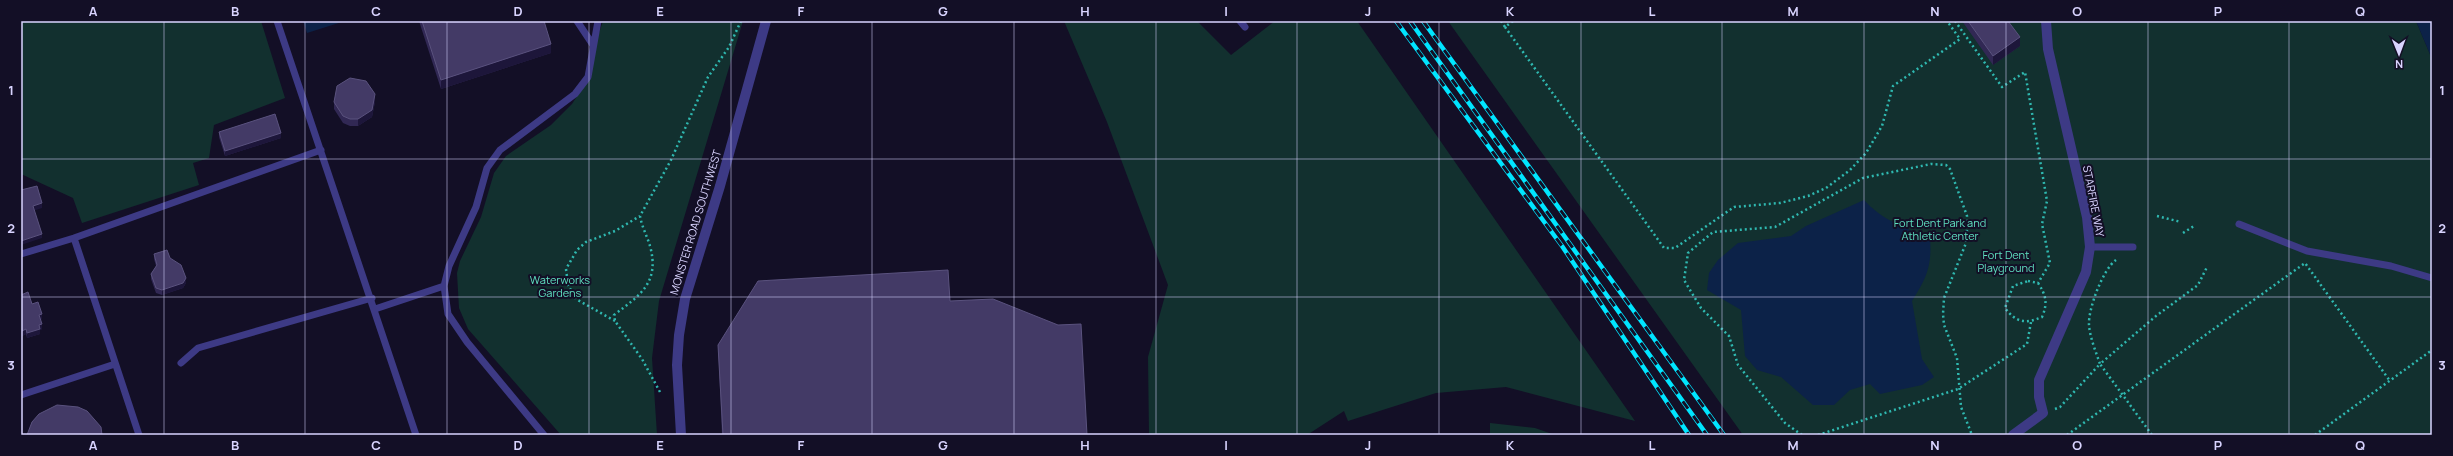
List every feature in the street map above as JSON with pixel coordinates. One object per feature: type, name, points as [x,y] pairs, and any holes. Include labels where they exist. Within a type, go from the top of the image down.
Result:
[{"type":"street","name":"MONSTER ROAD SOUTHWEST","points":[[682,435],[677,365],[678,335],[685,299],[720,186],[766,21]]},
{"type":"street","name":"STARFIRE WAY","points":[[2043,413],[2039,397],[2039,380],[2086,272],[2090,247],[2087,217],[2048,50],[2046,21]]},
{"type":"street","points":[[2013,435],[2043,413]]},
{"type":"lane","points":[[277,21],[372,298],[416,435]]},
{"type":"lane","points":[[577,21],[593,45]]},
{"type":"lane","points":[[544,435],[463,337],[448,314],[444,286],[449,266],[476,207],[487,168],[500,150],[574,94],[588,77],[598,21]]},
{"type":"lane","points":[[1240,21],[1245,27]]},
{"type":"lane","points":[[21,254],[74,238],[321,150]]},
{"type":"lane","points":[[2238,224],[2307,251],[2391,266],[2432,278]]},
{"type":"lane","points":[[74,238],[139,435]]},
{"type":"lane","points":[[2090,247],[2133,247]]},
{"type":"lane","points":[[375,309],[444,286]]},
{"type":"lane","points":[[181,363],[198,348],[372,298]]},
{"type":"lane","points":[[21,395],[115,364]]},
{"type":"path","points":[[660,392],[642,359],[615,321],[576,299],[568,285],[566,269],[577,250],[586,242],[615,231],[640,216],[670,160],[708,77],[729,47],[741,21]]},
{"type":"path","points":[[1501,21],[1664,248],[1675,248],[1734,207],[1780,203],[1808,196],[1826,188],[1850,170],[1866,153],[1882,126],[1894,86],[1960,39],[1947,21]]},
{"type":"path","points":[[1506,27],[1513,21]]},
{"type":"path","points":[[1955,21],[2002,87],[2025,72],[2047,201],[2042,224],[2050,263],[2038,283]]},
{"type":"path","points":[[1802,435],[1785,423],[1738,365],[1729,336],[1701,308],[1684,280],[1688,253],[1713,232],[1775,227],[1863,178],[1931,164],[1946,165],[1950,169],[1967,216],[1966,243],[1944,298],[1944,325],[1959,367],[1958,389],[1961,406],[1972,435]]},
{"type":"path","points":[[615,321],[614,315],[644,292],[649,284],[652,268],[650,246],[640,216]]},
{"type":"path","points":[[2157,216],[2181,222]]},
{"type":"path","points":[[2183,233],[2194,226]]},
{"type":"path","points":[[2133,247],[2112,263],[2103,278],[2091,308],[2089,325],[2100,364],[2152,435]]},
{"type":"path","points":[[2067,435],[2305,263],[2390,381]]},
{"type":"path","points":[[2043,413],[2060,407],[2100,364],[2156,316],[2198,285],[2207,267]]},
{"type":"path","points":[[2028,280],[2038,283],[2044,293],[2047,305],[2042,316],[2031,322],[2022,322],[2013,318],[2005,308],[2013,286],[2028,280]]},
{"type":"path","points":[[1818,435],[1958,389],[2027,344],[2031,322]]},
{"type":"path","points":[[2315,435],[2432,350]]},
{"type":"green space","points":[[21,21],[261,21],[285,98],[214,125],[209,158],[193,163],[199,185],[82,223],[73,198],[21,174]]},
{"type":"green space","name":"Waterworks Gardens","points":[[603,21],[743,21],[659,301],[652,358],[657,435],[561,435],[468,329],[459,308],[457,273],[460,261],[481,217],[494,173],[506,156],[551,125],[572,104],[579,93]]},
{"type":"green space","points":[[1064,21],[1197,21],[1231,55],[1275,21],[1357,21],[1635,421],[1506,387],[1436,393],[1348,421],[1344,411],[1307,435],[1149,435],[1148,357],[1168,285],[1107,122]]},
{"type":"green space","name":"Fort Dent Park and Athletic Center","points":[[1448,21],[2416,21],[2432,59],[2432,435],[1743,435]]},
{"type":"green space","points":[[1490,423],[1535,428],[1555,435],[1490,435]]},
{"type":"water","points":[[303,21],[345,21],[307,33]]},
{"type":"water","points":[[2416,21],[2432,21],[2432,59]]},
{"type":"water","points":[[1864,200],[1886,218],[1930,238],[1929,264],[1925,278],[1912,301],[1922,359],[1934,377],[1922,385],[1880,394],[1870,384],[1850,390],[1834,405],[1813,405],[1781,377],[1757,370],[1745,356],[1741,310],[1707,290],[1709,273],[1718,260],[1738,243],[1791,236],[1806,226]]},
{"type":"building","points":[[422,21],[544,21],[551,44],[441,80]]},
{"type":"building","points":[[1968,21],[2008,21],[2020,37],[1993,56]]},
{"type":"building","points":[[350,78],[366,81],[375,94],[372,110],[358,119],[350,119],[343,116],[334,102],[337,86]]},
{"type":"building","points":[[275,114],[281,133],[225,151],[219,132]]},
{"type":"building","points":[[37,186],[42,203],[33,206],[42,234],[21,241],[21,190]]},
{"type":"building","points":[[167,250],[170,258],[181,265],[186,278],[183,283],[162,290],[156,288],[151,274],[157,265],[154,254]]},
{"type":"building","points":[[948,270],[950,301],[993,299],[1058,325],[1081,324],[1087,435],[723,435],[718,345],[758,281]]},
{"type":"building","points":[[28,292],[32,304],[38,302],[42,314],[39,315],[42,324],[39,325],[40,329],[27,333],[26,329],[22,331],[21,295]]},
{"type":"building","points":[[57,405],[78,407],[87,411],[101,427],[102,435],[27,435],[32,422],[39,414]]},
{"type":"railway","points":[[1396,21],[1562,246],[1689,435]]},
{"type":"railway","points":[[1410,21],[1707,435]]},
{"type":"railway","points":[[1423,21],[1724,435]]},
{"type":"park label","name":"Fort Dent Playground","points":[[2006,260]]}]
